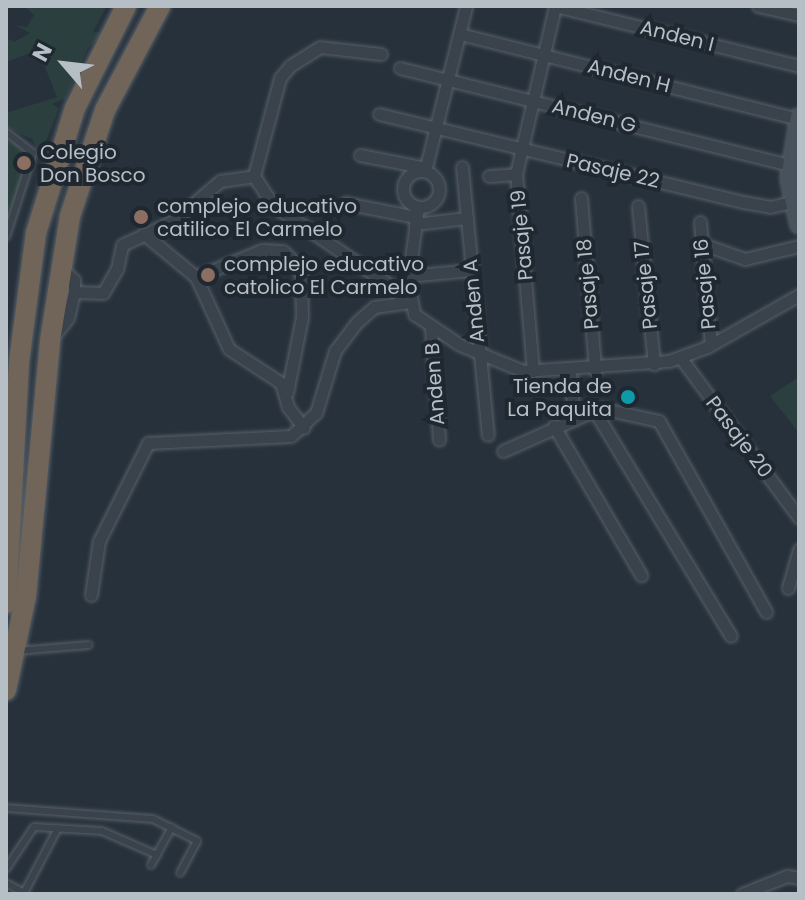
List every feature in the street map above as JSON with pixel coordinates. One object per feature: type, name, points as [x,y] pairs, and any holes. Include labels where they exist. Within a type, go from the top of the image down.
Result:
[{"type":"highway","points":[[6,603],[23,319],[47,189],[81,93],[126,6]]},
{"type":"highway","points":[[6,690],[16,651],[31,549],[50,341],[61,268],[92,141],[160,6]]},
{"type":"street","points":[[426,170],[466,6]]},
{"type":"street","name":"Pasaje 19","points":[[533,371],[516,174],[555,6]]},
{"type":"street","name":"Anden I","points":[[555,6],[799,66]]},
{"type":"street","points":[[758,6],[799,15]]},
{"type":"street","name":"Anden H","points":[[460,34],[799,119]]},
{"type":"street","points":[[381,54],[320,47],[290,66],[280,78],[254,176],[273,205],[398,291],[414,314],[431,328],[479,353],[533,371],[595,370],[654,364],[680,357],[711,345],[799,295]]},
{"type":"street","name":"Anden G","points":[[400,68],[789,165]]},
{"type":"street","name":"Pasaje 22","points":[[379,114],[743,202],[770,207],[791,202]]},
{"type":"street","points":[[799,119],[789,165],[791,202],[799,225]]},
{"type":"street","points":[[360,155],[426,170],[436,178],[440,190],[434,202],[416,216]]},
{"type":"street","name":"Anden A","points":[[462,167],[488,435]]},
{"type":"street","points":[[406,302],[416,216],[403,187],[412,173],[426,170]]},
{"type":"street","points":[[489,176],[516,174]]},
{"type":"street","points":[[74,292],[103,293],[117,269],[122,245],[173,221],[220,181],[254,176]]},
{"type":"street","name":"Pasaje 18","points":[[581,198],[595,370]]},
{"type":"street","points":[[345,203],[416,216],[467,218]]},
{"type":"street","name":"Pasaje 17","points":[[638,206],[654,364]]},
{"type":"street","name":"Pasaje 16","points":[[700,222],[711,345]]},
{"type":"street","points":[[144,234],[196,277],[229,349],[281,383],[287,393]]},
{"type":"street","points":[[702,244],[745,259],[799,246]]},
{"type":"street","points":[[196,277],[262,250],[283,251],[295,263],[301,274],[302,317],[287,393],[288,407],[304,428]]},
{"type":"street","points":[[50,341],[68,318],[74,292],[74,280],[61,268]]},
{"type":"street","points":[[408,276],[471,270]]},
{"type":"street","points":[[91,595],[99,541],[148,443],[276,438],[304,428],[316,413],[331,363],[347,334],[374,307],[406,302]]},
{"type":"street","name":"Anden B","points":[[431,328],[439,440]]},
{"type":"street","name":"Pasaje 20","points":[[680,357],[799,518]]},
{"type":"street","points":[[570,371],[574,416]]},
{"type":"street","points":[[594,410],[731,636]]},
{"type":"street","points":[[503,451],[574,416],[594,410],[659,421],[766,612]]},
{"type":"street","points":[[554,426],[641,575]]},
{"type":"street","points":[[788,588],[799,550]]},
{"type":"street","points":[[742,894],[787,876],[799,878]]},
{"type":"lane","points":[[6,132],[33,153],[6,237]]},
{"type":"lane","points":[[6,460],[15,440]]},
{"type":"lane","points":[[16,651],[89,645]]},
{"type":"lane","points":[[6,808],[131,817],[172,827],[197,841],[180,873]]},
{"type":"lane","points":[[151,865],[172,827]]},
{"type":"lane","points":[[6,883],[24,894],[58,828]]},
{"type":"lane","points":[[6,869],[28,829],[102,831],[157,855]]},
{"type":"green space","points":[[24,6],[107,6],[93,32],[104,33],[88,48],[66,98],[52,104],[59,108],[40,157],[32,139],[6,127],[6,113],[57,97],[38,50],[6,62],[6,38],[14,42],[30,33],[15,25],[27,27],[34,15]]},
{"type":"green space","points":[[6,139],[20,146],[28,160],[6,227]]},
{"type":"green space","points":[[799,377],[799,433],[770,396]]},
{"type":"place","name":"Colegio Don Bosco","points":[[24,163]]},
{"type":"place","name":"complejo educativo catilico El Carmelo","points":[[141,217]]},
{"type":"place","name":"complejo educativo catolico El Carmelo","points":[[208,275]]},
{"type":"place","name":"Tienda de La Paquita","points":[[628,397]]}]
